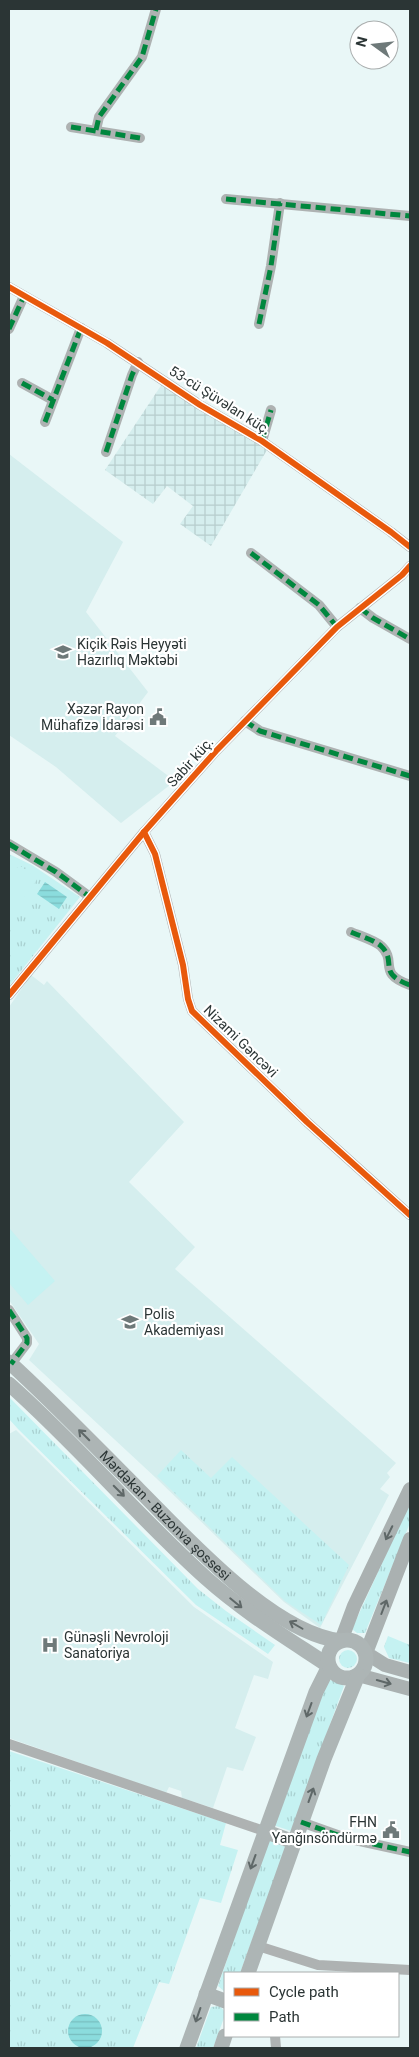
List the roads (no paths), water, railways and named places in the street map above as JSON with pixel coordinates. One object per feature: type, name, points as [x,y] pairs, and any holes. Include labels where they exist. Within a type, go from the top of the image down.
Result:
[{"type":"main road","name":"Mərdəkan - Buzonva şossesi","points":[[10,1363],[58,1408],[200,1551],[248,1593],[303,1629],[319,1636],[341,1641]]},
{"type":"main road","points":[[9,1384],[47,1419],[207,1578],[246,1611],[329,1666]]},
{"type":"main road","points":[[410,1489],[354,1606],[341,1641],[332,1648],[328,1660],[332,1671],[341,1678],[353,1678],[358,1675],[410,1689]]},
{"type":"main road","points":[[248,1972],[301,1822],[341,1715],[358,1675],[366,1665],[366,1653],[410,1539]]},
{"type":"main road","points":[[341,1641],[353,1641],[363,1647],[366,1653],[385,1665],[410,1672]]},
{"type":"main road","points":[[187,2048],[264,1831],[316,1692],[329,1666]]},
{"type":"main road","points":[[264,1831],[294,1842]]},
{"type":"main road","points":[[206,1994],[224,2001]]},
{"type":"street","points":[[96,130],[99,117],[142,57],[156,9]]},
{"type":"street","points":[[70,127],[140,138]]},
{"type":"street","points":[[226,199],[410,216]]},
{"type":"street","points":[[259,324],[271,266],[280,203]]},
{"type":"street","name":"53-cü Şüvəlan küç.","points":[[9,287],[138,362],[200,405],[262,441],[392,532],[410,547]]},
{"type":"street","points":[[9,329],[24,296]]},
{"type":"street","points":[[45,422],[81,328]]},
{"type":"street","points":[[106,452],[138,362]]},
{"type":"street","points":[[22,383],[53,400]]},
{"type":"street","points":[[262,441],[271,410]]},
{"type":"street","points":[[251,553],[319,605],[336,627]]},
{"type":"street","name":"Sabir küç.","points":[[9,995],[144,832],[245,721],[336,627],[410,566]]},
{"type":"street","points":[[360,608],[373,618],[410,639]]},
{"type":"street","points":[[245,721],[260,731],[410,776]]},
{"type":"street","name":"Nizami Gəncəvi","points":[[144,832],[154,854],[183,966],[188,1000],[192,1011],[307,1122],[409,1212]]},
{"type":"street","points":[[9,844],[56,872],[90,897]]},
{"type":"street","points":[[352,932],[379,945],[386,955],[388,971],[391,976],[410,985]]},
{"type":"street","points":[[9,1310],[27,1338],[27,1343],[10,1363]]},
{"type":"street","points":[[9,1744],[264,1831]]},
{"type":"street","points":[[301,1822],[346,1838],[410,1852]]},
{"type":"street","points":[[258,1946],[318,1965],[410,1970]]},
{"type":"water","points":[[45,882],[67,897],[59,909],[37,894]]},
{"type":"water","points":[[85,2014],[97,2019],[102,2031],[97,2043],[85,2048],[73,2043],[68,2031],[73,2019]]},
{"type":"place","name":"Kiçik Rəis Heyyəti Hazırlıq Məktəbi","points":[[63,652]]},
{"type":"place","name":"Xəzər Rayon Mühafizə İdarəsi","points":[[158,717]]},
{"type":"place","name":"Polis Akademiyası","points":[[130,1322]]},
{"type":"place","name":"Günəşli Nevroloji Sanatoriya","points":[[50,1645]]},
{"type":"place","name":"FHN Yanğınsöndürmə","points":[[391,1830]]}]
